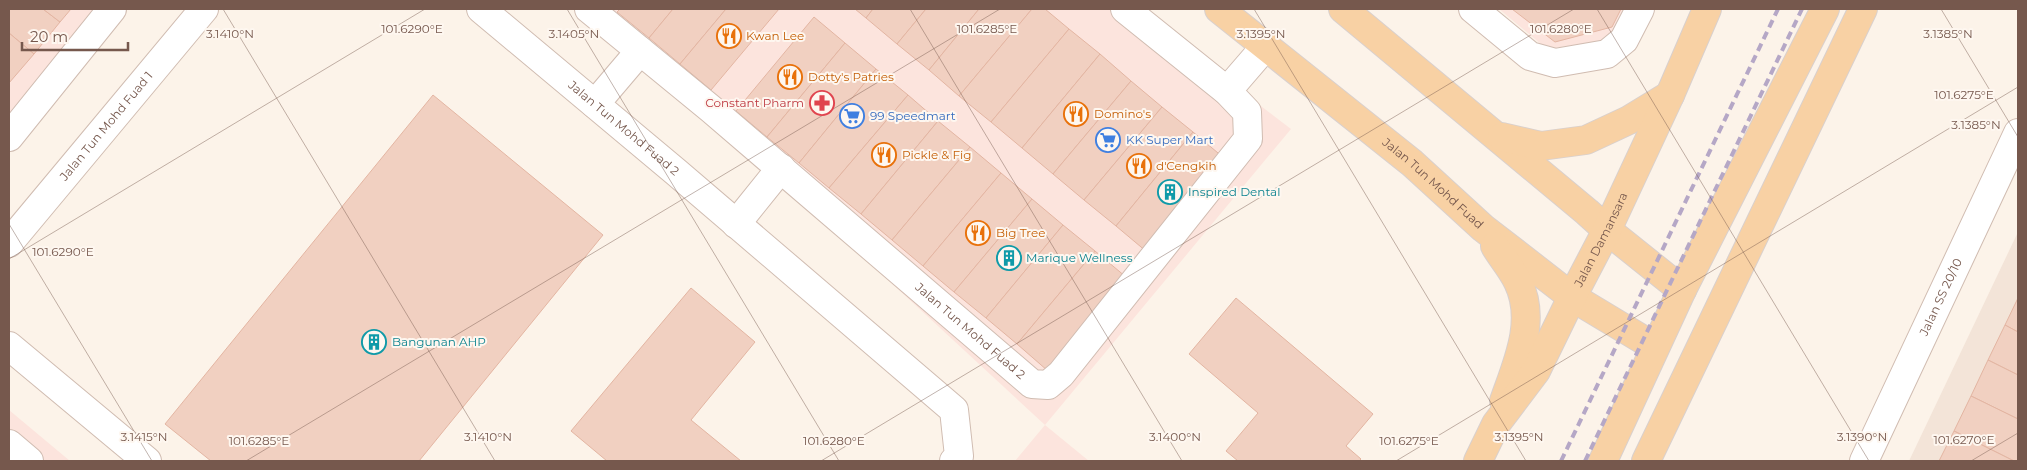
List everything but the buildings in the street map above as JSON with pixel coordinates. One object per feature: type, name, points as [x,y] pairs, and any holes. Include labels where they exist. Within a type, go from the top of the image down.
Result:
[{"type":"main road","name":"Jalan Tun Mohd Fuad","points":[[1219,9],[1412,163],[1483,228],[1572,297],[1655,347]]},
{"type":"main road","points":[[1343,9],[1607,230],[1682,290]]},
{"type":"main road","name":"Jalan Damansara","points":[[1478,461],[1496,424],[1536,371],[1607,230],[1670,95],[1707,9]]},
{"type":"main road","points":[[1603,461],[1682,290],[1825,9]]},
{"type":"main road","points":[[1646,461],[1862,9]]},
{"type":"main road","points":[[1495,135],[1541,146],[1586,140],[1629,120],[1670,95]]},
{"type":"main road","points":[[1483,228],[1519,282],[1527,312],[1523,346],[1496,424]]},
{"type":"street","points":[[9,137],[112,9]]},
{"type":"street","name":"Jalan Tun Mohd Fuad 1","points":[[9,243],[204,9]]},
{"type":"street","name":"Jalan Tun Mohd Fuad 2","points":[[481,9],[954,410],[958,456],[954,461]]},
{"type":"street","name":"Jalan Tun Mohd Fuad 2","points":[[589,9],[781,168],[1032,384],[1048,385],[1061,374],[1248,139],[1247,112],[1227,90]]},
{"type":"street","points":[[1125,9],[1227,90],[1265,47]]},
{"type":"street","points":[[1473,9],[1530,56],[1555,63],[1607,54],[1624,40],[1640,9]]},
{"type":"street","points":[[595,104],[640,51]]},
{"type":"street","name":"Jalan SS 20/10","points":[[1864,461],[2018,133]]},
{"type":"street","points":[[736,224],[781,168]]},
{"type":"street","points":[[9,346],[147,461]]},
{"type":"street","points":[[9,444],[29,461]]},
{"type":"shaded area","points":[[9,9],[100,9],[9,116]]},
{"type":"shaded area","points":[[595,9],[1134,9],[1291,129],[1045,425]]},
{"type":"shaded area","points":[[1499,9],[1631,9],[1617,39],[1547,49]]},
{"type":"shaded area","points":[[2018,232],[2018,461],[1909,461]]},
{"type":"shaded area","points":[[9,410],[70,461],[9,461]]},
{"type":"shaded area","points":[[1045,425],[1089,461],[1015,461]]},
{"type":"railway","points":[[1561,461],[1778,9]]},
{"type":"railway","points":[[1585,461],[1802,9]]},
{"type":"place","name":"Kwan Lee","points":[[729,36]]},
{"type":"place","name":"Dotty's Patries","points":[[790,77]]},
{"type":"place","name":"Constant Pharm","points":[[822,103]]},
{"type":"place","name":"Domino's","points":[[1076,114]]},
{"type":"place","name":"99 Speedmart","points":[[852,116]]},
{"type":"place","name":"KK Super Mart","points":[[1108,140]]},
{"type":"place","name":"Pickle & Fig","points":[[884,155]]},
{"type":"place","name":"d'Cengkih","points":[[1139,166]]},
{"type":"place","name":"Inspired Dental","points":[[1170,192]]},
{"type":"place","name":"Big Tree","points":[[978,233]]},
{"type":"place","name":"Marique Wellness","points":[[1009,258]]},
{"type":"place","name":"Bangunan AHP","points":[[374,342]]}]
